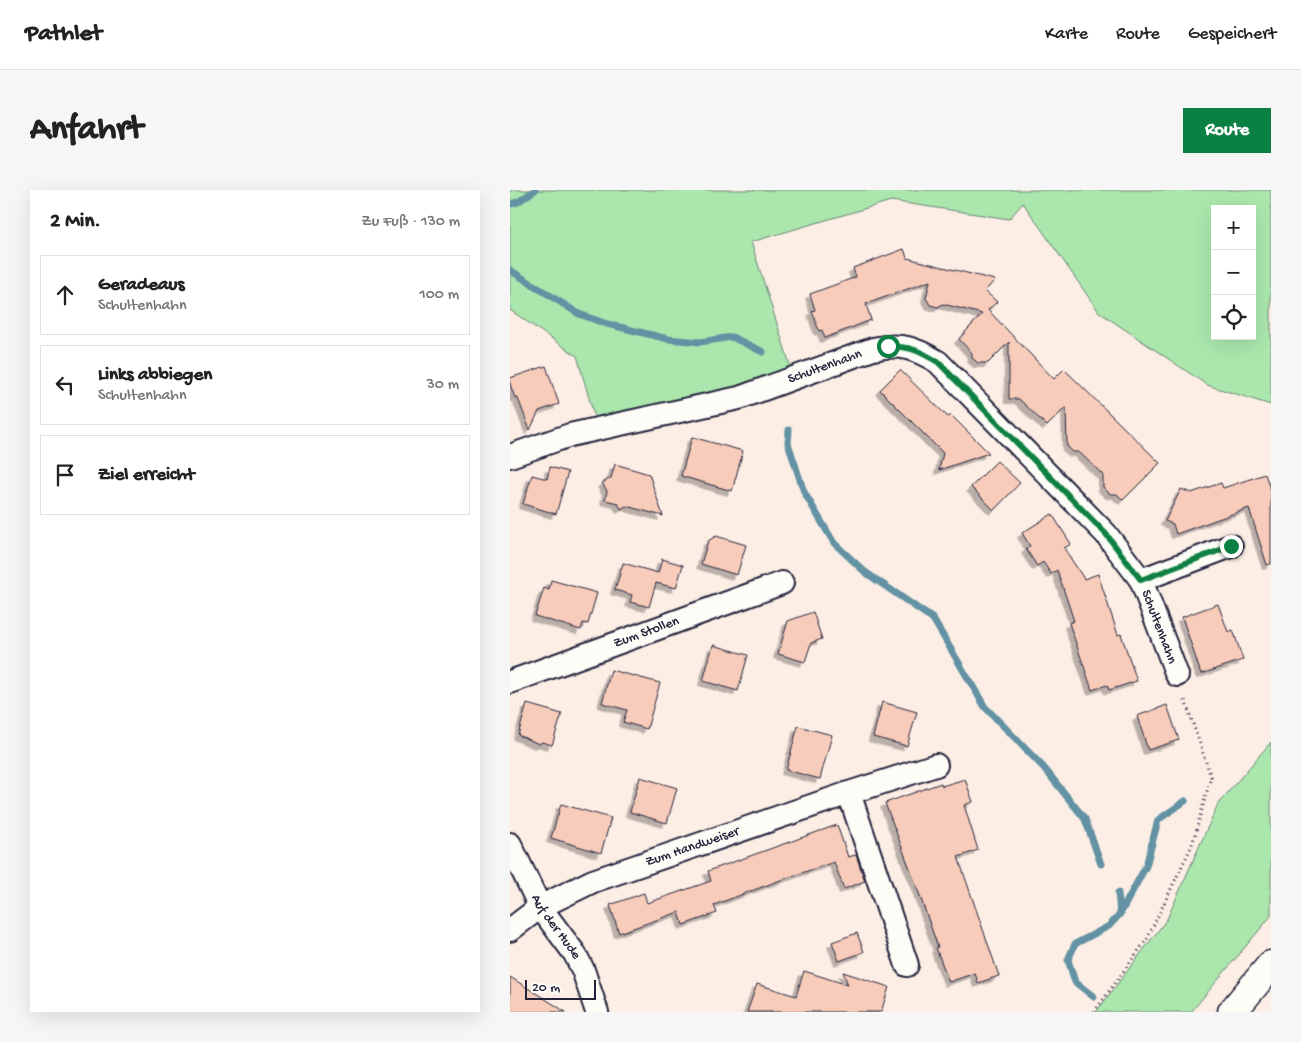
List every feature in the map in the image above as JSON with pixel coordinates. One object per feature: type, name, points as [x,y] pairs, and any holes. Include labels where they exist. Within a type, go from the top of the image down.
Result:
[{"type":"main road","points":[[1232,1012],[1271,966]]},
{"type":"street","name":"Schultenhahn","points":[[510,456],[570,434],[739,398],[873,349],[888,346],[908,347],[938,362],[1106,534],[1141,580],[1177,675]]},
{"type":"street","name":"Schultenhahn","points":[[1141,580],[1231,546]]},
{"type":"street","name":"Zum Stollen","points":[[510,682],[782,583]]},
{"type":"street","name":"Zum Handweiser","points":[[510,930],[540,907],[593,881],[936,765]]},
{"type":"street","points":[[849,793],[907,965]]},
{"type":"street","name":"Auf der Hude","points":[[510,844],[540,907],[575,954],[583,970],[597,1012]]},
{"type":"path","points":[[1094,1012],[1147,939],[1192,844],[1211,776],[1177,675]]},
{"type":"green space","points":[[510,190],[1271,190],[1271,405],[1207,385],[1099,312],[1023,203],[1009,219],[891,201],[751,242],[791,368],[728,391],[595,419],[577,356],[510,310]]},
{"type":"green space","points":[[1271,742],[1271,916],[1191,1012],[1096,1012],[1167,919],[1218,804]]},
{"type":"building","points":[[904,249],[907,258],[995,280],[985,291],[997,302],[988,310],[1054,379],[1064,369],[1160,463],[1123,500],[1117,494],[1110,494],[1103,487],[1103,475],[1079,452],[1073,452],[1067,446],[1066,407],[1047,426],[1019,399],[1009,399],[1009,342],[988,363],[978,363],[972,358],[972,353],[959,339],[982,314],[943,304],[938,307],[930,305],[926,298],[930,281],[866,304],[871,320],[825,338],[822,330],[819,331],[812,311],[815,310],[810,294],[856,277],[853,268]]},
{"type":"building","points":[[546,366],[559,404],[539,411],[530,430],[517,396],[515,398],[510,378]]},
{"type":"building","points":[[900,370],[948,417],[951,415],[989,453],[939,470],[943,453],[880,390]]},
{"type":"building","points":[[692,437],[743,451],[732,491],[681,476]]},
{"type":"building","points":[[997,461],[1020,483],[994,510],[971,487]]},
{"type":"building","points":[[615,464],[649,474],[663,516],[626,506],[621,509],[618,503],[605,500],[607,491],[602,483],[611,478]]},
{"type":"building","points":[[550,467],[568,472],[556,514],[523,504],[532,475],[547,479]]},
{"type":"building","points":[[1265,474],[1271,492],[1271,564],[1267,565],[1249,508],[1176,534],[1173,524],[1165,521],[1181,489],[1191,493],[1221,483],[1223,488]]},
{"type":"building","points":[[1052,514],[1071,544],[1064,548],[1084,579],[1098,574],[1118,635],[1121,634],[1137,681],[1109,690],[1107,685],[1092,690],[1069,623],[1074,621],[1057,570],[1051,574],[1043,562],[1037,566],[1026,549],[1030,546],[1022,533]]},
{"type":"building","points":[[716,536],[746,545],[737,575],[701,564],[708,541]]},
{"type":"building","points":[[662,559],[683,565],[676,588],[656,583],[649,607],[630,602],[632,595],[615,590],[623,563],[658,573]]},
{"type":"building","points":[[551,580],[597,593],[588,624],[583,623],[581,630],[535,616],[544,588],[549,590]]},
{"type":"building","points":[[1218,604],[1228,632],[1233,630],[1243,660],[1201,674],[1182,617]]},
{"type":"building","points":[[813,612],[822,639],[811,643],[805,662],[778,654],[788,621]]},
{"type":"building","points":[[713,645],[748,655],[738,691],[703,681]]},
{"type":"building","points":[[611,670],[660,683],[647,729],[623,722],[627,710],[602,703]]},
{"type":"building","points":[[882,702],[917,712],[907,746],[873,737]]},
{"type":"building","points":[[527,704],[562,714],[552,745],[542,742],[539,744],[518,735]]},
{"type":"building","points":[[1167,705],[1179,740],[1148,750],[1137,716]]},
{"type":"building","points":[[798,726],[832,735],[820,779],[786,770]]},
{"type":"building","points":[[640,777],[677,788],[667,823],[630,812]]},
{"type":"building","points":[[965,779],[973,802],[964,805],[978,850],[958,857],[999,976],[978,983],[975,973],[949,982],[915,882],[885,803],[941,783],[942,786]]},
{"type":"building","points":[[561,804],[611,818],[601,853],[551,838]]},
{"type":"building","points":[[837,825],[848,857],[856,855],[865,881],[844,889],[834,862],[714,905],[717,913],[683,925],[679,912],[619,933],[610,905],[644,893],[647,903],[711,881],[708,871]]},
{"type":"building","points":[[857,933],[864,952],[839,961],[832,942]]},
{"type":"building","points":[[804,971],[848,985],[843,972],[889,987],[881,1012],[747,1012],[757,984],[796,996]]},
{"type":"building","points":[[510,977],[566,1012],[510,1012]]},
{"type":"waterway","points":[[510,204],[518,202],[535,190]]},
{"type":"waterway","points":[[510,270],[579,314],[607,324],[668,339],[700,342],[732,337],[763,352]]},
{"type":"waterway","points":[[789,430],[788,443],[804,492],[834,543],[865,572],[933,619],[985,707],[1044,768],[1085,819],[1101,864]]},
{"type":"waterway","points":[[1118,893],[1120,914],[1146,866],[1158,820],[1185,801]]},
{"type":"waterway","points":[[1094,997],[1075,982],[1068,960],[1075,944],[1109,926],[1120,914]]},
{"type":"route","points":[[888,346],[908,347],[938,362],[1106,534],[1141,580],[1231,546]]}]
